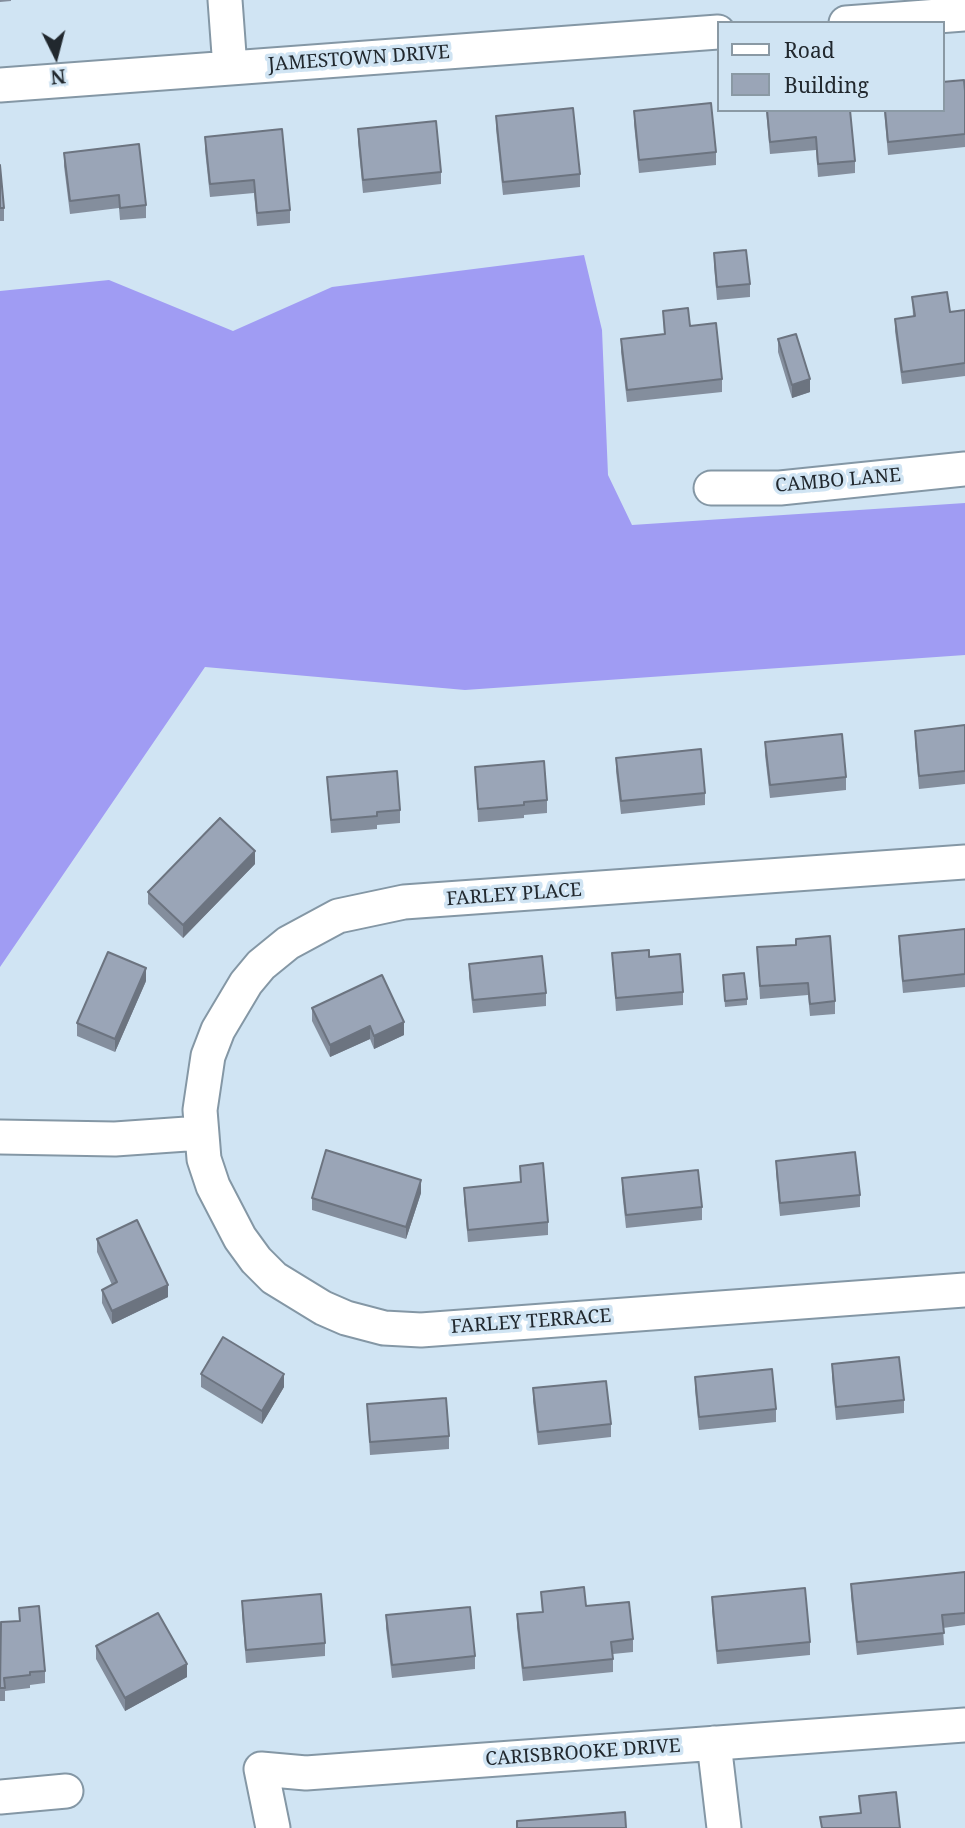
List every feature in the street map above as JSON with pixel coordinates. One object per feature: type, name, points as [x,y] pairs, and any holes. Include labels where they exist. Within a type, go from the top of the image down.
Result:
[{"type":"street","points":[[225,0],[230,68]]},
{"type":"street","points":[[872,21],[965,14]]},
{"type":"street","name":"JAMESTOWN DRIVE","points":[[0,85],[716,32]]},
{"type":"street","name":"CAMBO LANE","points":[[710,488],[780,488],[965,469]]},
{"type":"street","name":"FARLEY PLACE","points":[[201,1133],[203,1082],[208,1056],[231,1005],[261,965],[288,943],[338,916],[404,902],[965,862]]},
{"type":"street","points":[[0,1138],[115,1139],[201,1133]]},
{"type":"street","name":"FARLEY TERRACE","points":[[201,1133],[204,1159],[213,1186],[240,1238],[256,1259],[274,1278],[323,1308],[346,1318],[384,1328],[421,1330],[965,1290]]},
{"type":"street","name":"CARISBROOKE DRIVE","points":[[273,1828],[261,1769],[306,1773],[965,1725]]},
{"type":"street","points":[[714,1744],[724,1828]]},
{"type":"street","points":[[0,1797],[66,1791]]},
{"type":"shaded area","points":[[584,255],[602,330],[608,475],[632,525],[965,503],[965,655],[465,690],[205,667],[0,967],[0,291],[109,280],[233,331],[332,287]]},
{"type":"building","points":[[964,80],[965,134],[888,142],[885,112],[944,112],[944,82]]},
{"type":"building","points":[[711,103],[716,152],[639,160],[634,111]]},
{"type":"building","points":[[573,108],[580,174],[503,182],[496,116]]},
{"type":"building","points":[[767,112],[850,112],[855,161],[818,164],[816,137],[770,142]]},
{"type":"building","points":[[436,121],[441,172],[363,180],[358,129]]},
{"type":"building","points":[[282,129],[290,210],[257,213],[254,180],[210,184],[205,137]]},
{"type":"building","points":[[139,144],[146,205],[120,208],[119,195],[70,201],[64,153]]},
{"type":"building","points":[[0,165],[4,208],[0,208]]},
{"type":"building","points":[[746,250],[750,284],[717,287],[714,253]]},
{"type":"building","points":[[947,292],[950,312],[965,310],[965,363],[902,372],[895,319],[915,316],[912,297]]},
{"type":"building","points":[[688,308],[690,326],[716,323],[722,379],[627,390],[621,339],[665,334],[663,311]]},
{"type":"building","points":[[796,334],[810,379],[792,385],[778,339]]},
{"type":"building","points":[[965,725],[965,771],[919,776],[915,731]]},
{"type":"building","points":[[842,734],[846,777],[770,785],[765,742]]},
{"type":"building","points":[[701,749],[705,793],[621,801],[616,758]]},
{"type":"building","points":[[544,761],[547,800],[478,809],[475,767]]},
{"type":"building","points":[[397,771],[400,810],[377,812],[377,816],[331,820],[327,777]]},
{"type":"building","points":[[220,818],[255,851],[183,925],[148,892]]},
{"type":"building","points":[[965,929],[965,974],[903,981],[899,936]]},
{"type":"building","points":[[830,936],[835,1001],[810,1004],[808,983],[760,986],[757,947],[796,945],[796,939]]},
{"type":"building","points":[[649,950],[649,957],[680,954],[683,992],[616,998],[612,953]]},
{"type":"building","points":[[108,952],[146,968],[115,1039],[77,1023]]},
{"type":"building","points":[[542,956],[546,993],[473,1000],[469,964]]},
{"type":"building","points":[[744,973],[747,999],[725,1001],[723,975]]},
{"type":"building","points":[[382,975],[404,1022],[374,1036],[370,1026],[330,1045],[312,1008]]},
{"type":"building","points":[[326,1150],[421,1180],[406,1227],[312,1198]]},
{"type":"building","points":[[855,1152],[860,1195],[780,1203],[776,1161]]},
{"type":"building","points":[[543,1163],[548,1222],[468,1230],[464,1188],[521,1182],[520,1166]]},
{"type":"building","points":[[698,1170],[702,1207],[626,1215],[622,1178]]},
{"type":"building","points":[[137,1220],[168,1285],[112,1311],[102,1290],[117,1282],[97,1239]]},
{"type":"building","points":[[223,1337],[284,1374],[262,1411],[201,1374]]},
{"type":"building","points":[[899,1357],[904,1400],[836,1407],[832,1364]]},
{"type":"building","points":[[772,1369],[776,1409],[699,1417],[695,1377]]},
{"type":"building","points":[[606,1381],[611,1424],[538,1432],[533,1388]]},
{"type":"building","points":[[446,1398],[449,1436],[370,1442],[367,1404]]},
{"type":"building","points":[[965,1572],[965,1613],[942,1615],[944,1633],[857,1642],[851,1584]]},
{"type":"building","points":[[584,1587],[586,1606],[629,1602],[633,1639],[611,1642],[613,1659],[523,1668],[517,1614],[543,1612],[541,1592]]},
{"type":"building","points":[[805,1588],[810,1642],[717,1651],[712,1597]]},
{"type":"building","points":[[321,1594],[325,1643],[246,1650],[242,1601]]},
{"type":"building","points":[[39,1606],[45,1671],[4,1678],[5,1688],[0,1688],[1,1622],[20,1621],[19,1608]]},
{"type":"building","points":[[470,1607],[475,1656],[392,1665],[386,1615]]},
{"type":"building","points":[[158,1613],[187,1664],[125,1698],[96,1646]]},
{"type":"building","points":[[896,1792],[900,1828],[822,1828],[820,1817],[861,1813],[859,1796]]},
{"type":"building","points":[[625,1812],[626,1828],[517,1828],[517,1821]]}]
